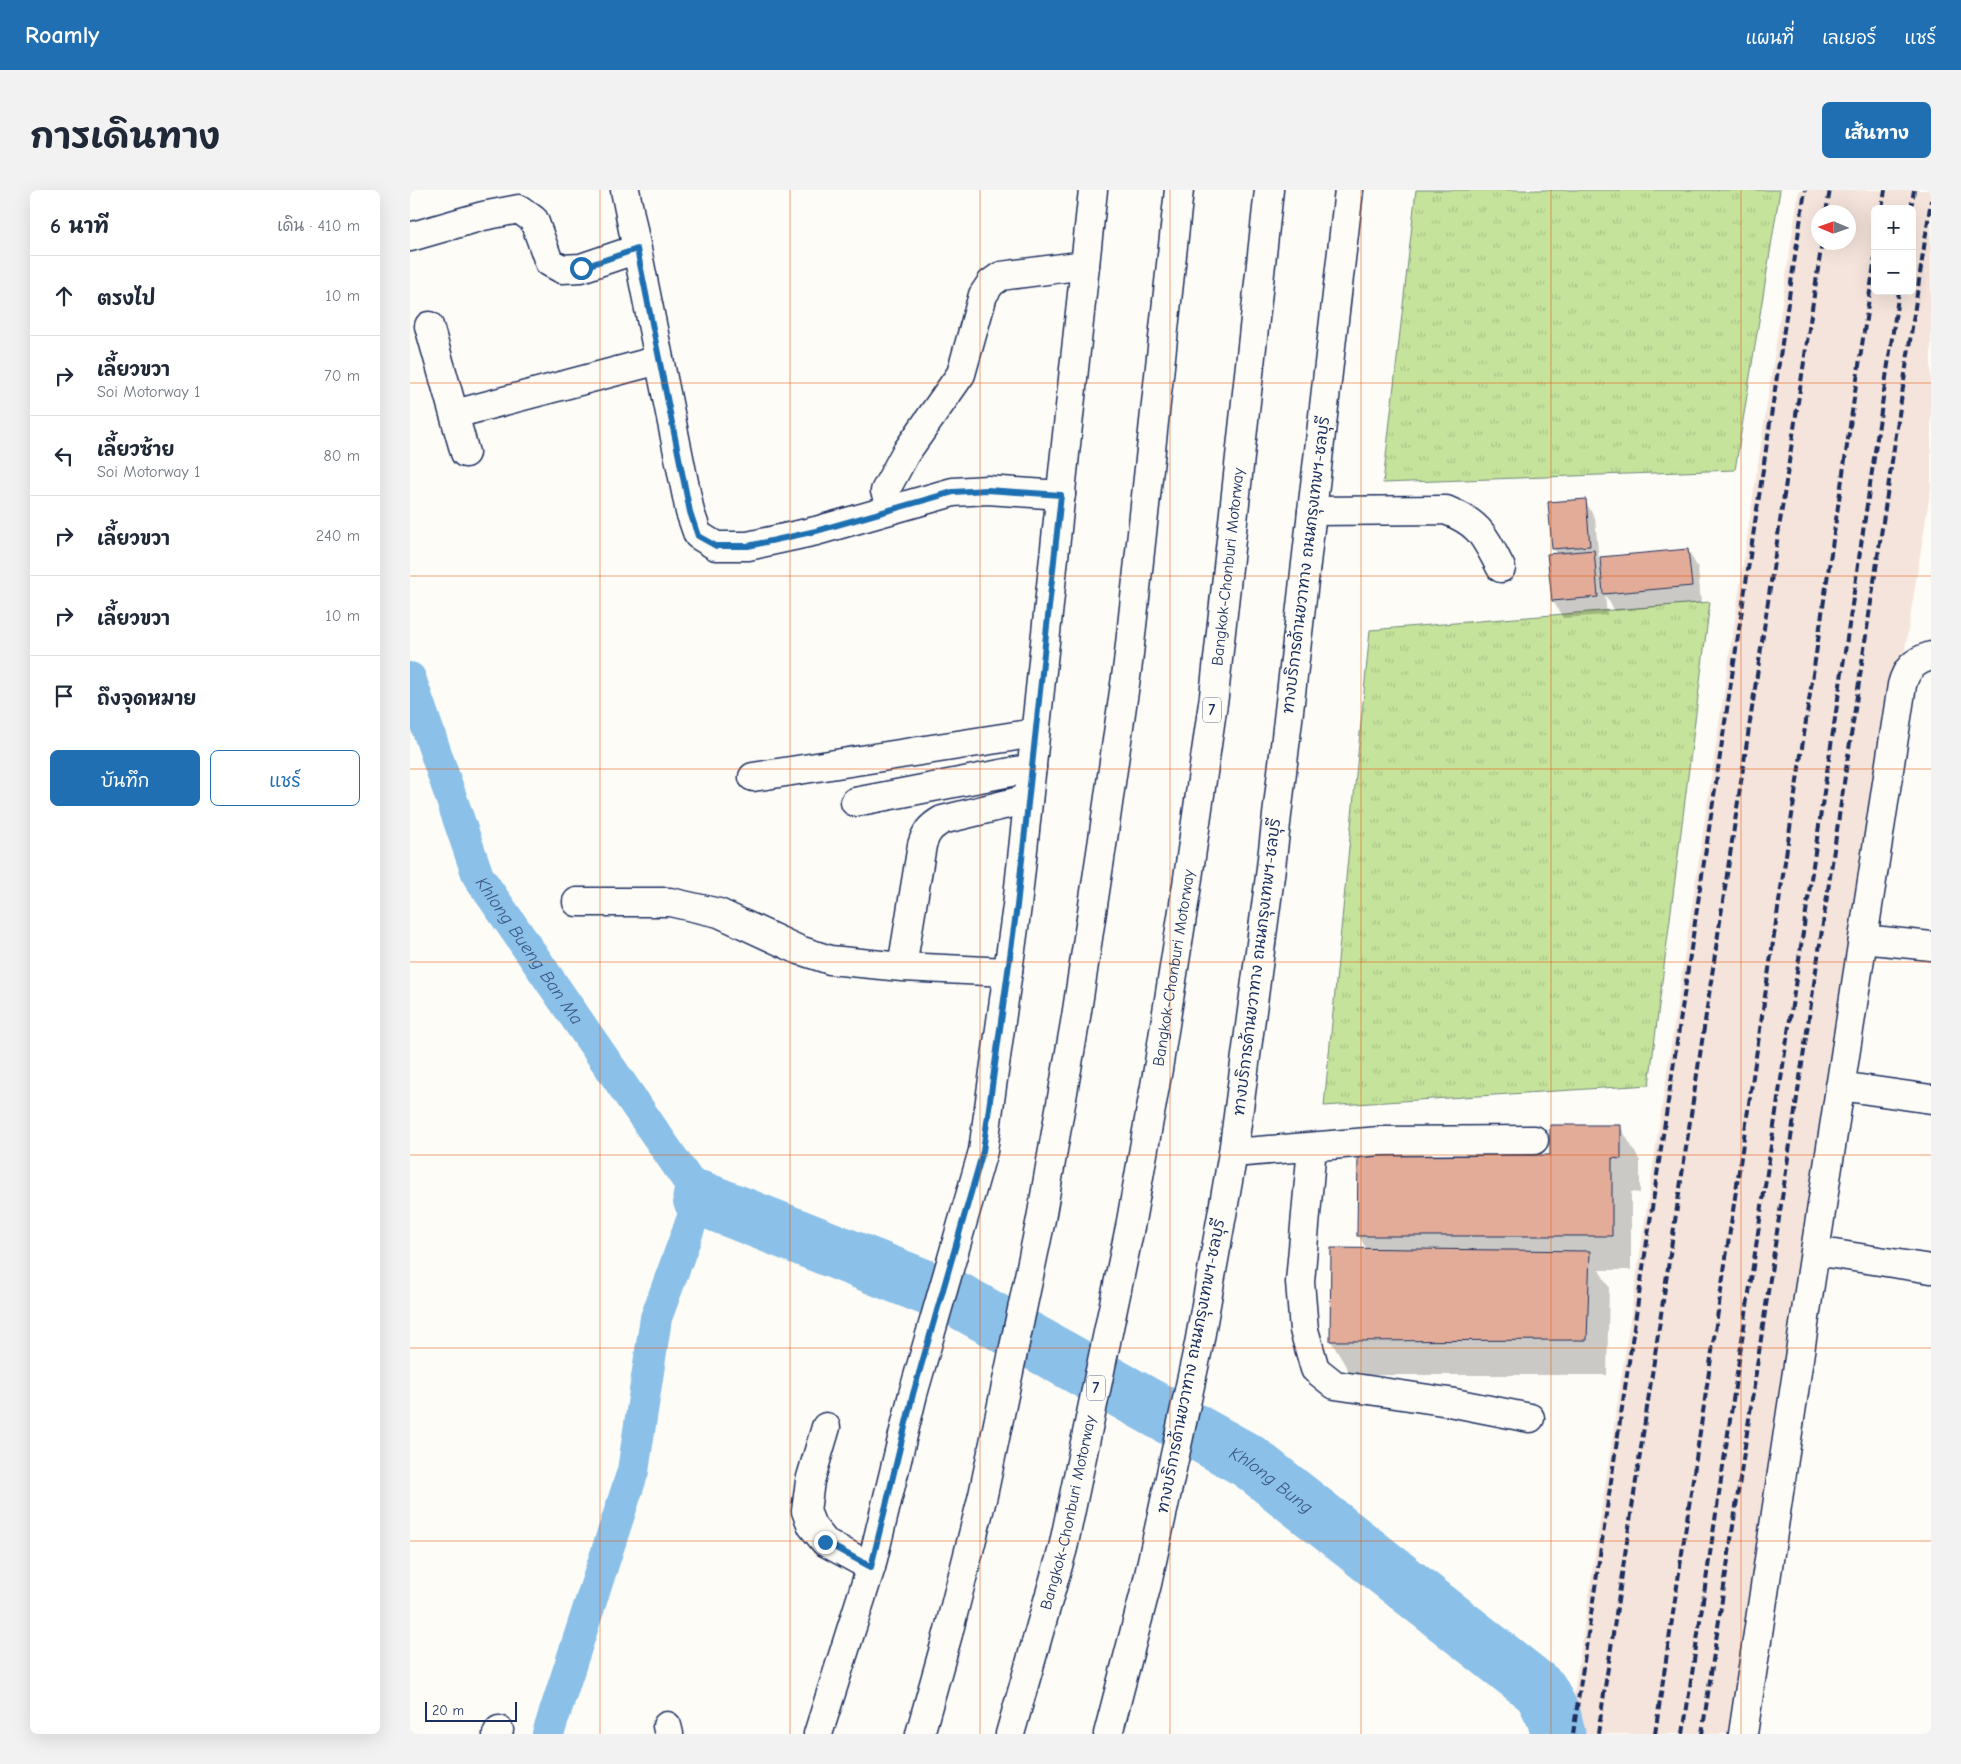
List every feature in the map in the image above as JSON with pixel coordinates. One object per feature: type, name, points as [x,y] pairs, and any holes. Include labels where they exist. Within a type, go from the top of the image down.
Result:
[{"type":"main road","points":[[625,190],[690,512],[698,536],[716,546],[748,546],[816,531],[953,492],[987,490],[1061,495]]},
{"type":"main road","points":[[818,1734],[871,1567],[913,1394],[983,1151],[1017,906],[1093,190]]},
{"type":"main road","points":[[920,1734],[948,1634],[983,1495],[1041,1219],[1076,1017],[1104,839],[1128,663],[1179,190]]},
{"type":"main road","name":"Bangkok-Chonburi Motorway","points":[[1010,1734],[1063,1548],[1130,1227],[1158,1069],[1188,885],[1214,696],[1269,190]]},
{"type":"main road","name":"ทางบริการด้านขวาทาง ถนนกรุงเทพฯ-ชลบุรี","points":[[1108,1734],[1147,1584],[1199,1344],[1233,1153],[1270,876],[1349,190]]},
{"type":"main road","points":[[410,237],[483,216],[519,209],[534,220],[549,262],[562,268],[581,268],[637,249]]},
{"type":"main road","points":[[885,491],[905,454],[961,374],[984,295],[991,283],[1001,276],[1084,265]]},
{"type":"main road","points":[[429,326],[465,453]]},
{"type":"main road","points":[[455,414],[659,360]]},
{"type":"main road","points":[[1312,511],[1446,510],[1466,518],[1482,534],[1501,568]]},
{"type":"main road","points":[[1744,1734],[1815,1251],[1902,685],[1905,674],[1911,666],[1931,656]]},
{"type":"main road","points":[[753,778],[1035,733]]},
{"type":"main road","points":[[855,802],[1032,768]]},
{"type":"main road","points":[[902,967],[922,845],[926,833],[932,826],[942,820],[1028,799]]},
{"type":"main road","points":[[577,902],[670,902],[719,913],[799,950],[830,960],[902,967],[1008,972]]},
{"type":"main road","points":[[1863,939],[1931,946]]},
{"type":"main road","points":[[1840,1086],[1931,1099]]},
{"type":"main road","points":[[1233,1153],[1380,1141],[1534,1140]]},
{"type":"main road","points":[[1312,1147],[1300,1282],[1304,1330],[1315,1369],[1335,1385],[1449,1402],[1530,1418]]},
{"type":"main road","points":[[1815,1251],[1931,1269]]},
{"type":"main road","points":[[826,1427],[810,1481],[806,1511],[812,1526],[825,1542],[871,1567]]},
{"type":"shaded area","points":[[1799,190],[1931,190],[1931,487],[1731,1734],[1568,1734]]},
{"type":"green space","points":[[1416,190],[1780,190],[1735,470],[1383,483]]},
{"type":"green space","points":[[1710,602],[1649,1085],[1324,1106],[1370,630]]},
{"type":"building","points":[[1586,499],[1590,546],[1552,549],[1548,502]]},
{"type":"building","points":[[1688,549],[1692,586],[1603,594],[1600,557]]},
{"type":"building","points":[[1594,550],[1598,597],[1552,601],[1547,554]]},
{"type":"building","points":[[1550,1125],[1621,1125],[1621,1159],[1612,1158],[1612,1236],[1357,1236],[1358,1155],[1550,1155]]},
{"type":"building","points":[[1331,1248],[1590,1251],[1587,1340],[1330,1341]]},
{"type":"waterway","name":"Khlong Bueng Ban Ma","points":[[410,678],[478,876],[700,1198],[656,1318],[633,1471],[548,1734]]},
{"type":"waterway","name":"Khlong Bung","points":[[700,1198],[958,1300],[1250,1462],[1541,1691],[1554,1717],[1558,1734]]},
{"type":"railway","points":[[1573,1734],[1805,190]]},
{"type":"railway","points":[[1827,205],[1830,190]]},
{"type":"railway","points":[[1883,205],[1885,190]]},
{"type":"railway","points":[[1912,205],[1914,190]]},
{"type":"railway","points":[[1702,1734],[1931,200]]},
{"type":"railway","points":[[1598,1734],[1821,250]]},
{"type":"railway","points":[[1655,1734],[1871,285]]},
{"type":"railway","points":[[1683,1734],[1898,295]]},
{"type":"route","points":[[581,268],[637,249],[690,512],[698,536],[716,546],[748,546],[816,531],[953,492],[987,490],[1061,495],[1017,906],[983,1151],[913,1394],[871,1567],[825,1542]]}]
